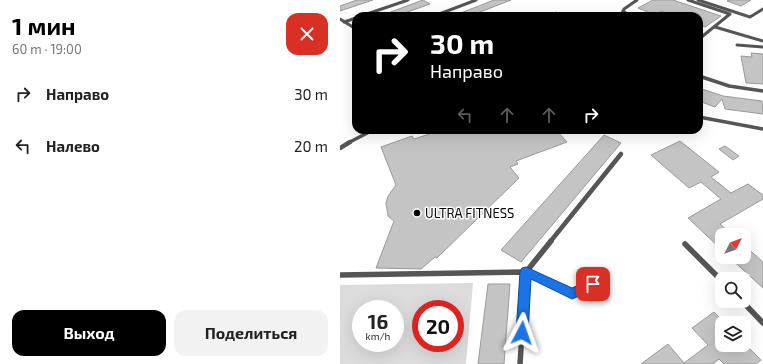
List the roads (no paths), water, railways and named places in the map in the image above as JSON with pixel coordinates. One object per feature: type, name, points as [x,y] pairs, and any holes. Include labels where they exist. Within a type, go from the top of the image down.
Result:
[{"type":"lane","points":[[373,12],[408,0]]},
{"type":"lane","points":[[444,12],[476,0]]},
{"type":"lane","points":[[623,11],[637,0]]},
{"type":"lane","points":[[688,0],[730,14],[703,36]]},
{"type":"lane","points":[[698,0],[706,1],[750,17],[763,8]]},
{"type":"lane","points":[[340,19],[352,27]]},
{"type":"lane","points":[[344,22],[352,19]]},
{"type":"lane","points":[[715,27],[763,41]]},
{"type":"lane","points":[[737,45],[763,47]]},
{"type":"lane","points":[[703,77],[729,86],[763,91]]},
{"type":"lane","points":[[703,118],[763,129]]},
{"type":"lane","points":[[340,148],[366,134]]},
{"type":"lane","points":[[520,364],[526,272],[621,154]]},
{"type":"lane","points":[[685,244],[715,274]]},
{"type":"lane","points":[[340,275],[526,272],[572,294],[593,284]]},
{"type":"lane","points":[[749,308],[763,323]]},
{"type":"place","name":"ULTRA FITNESS","points":[[417,213]]}]
